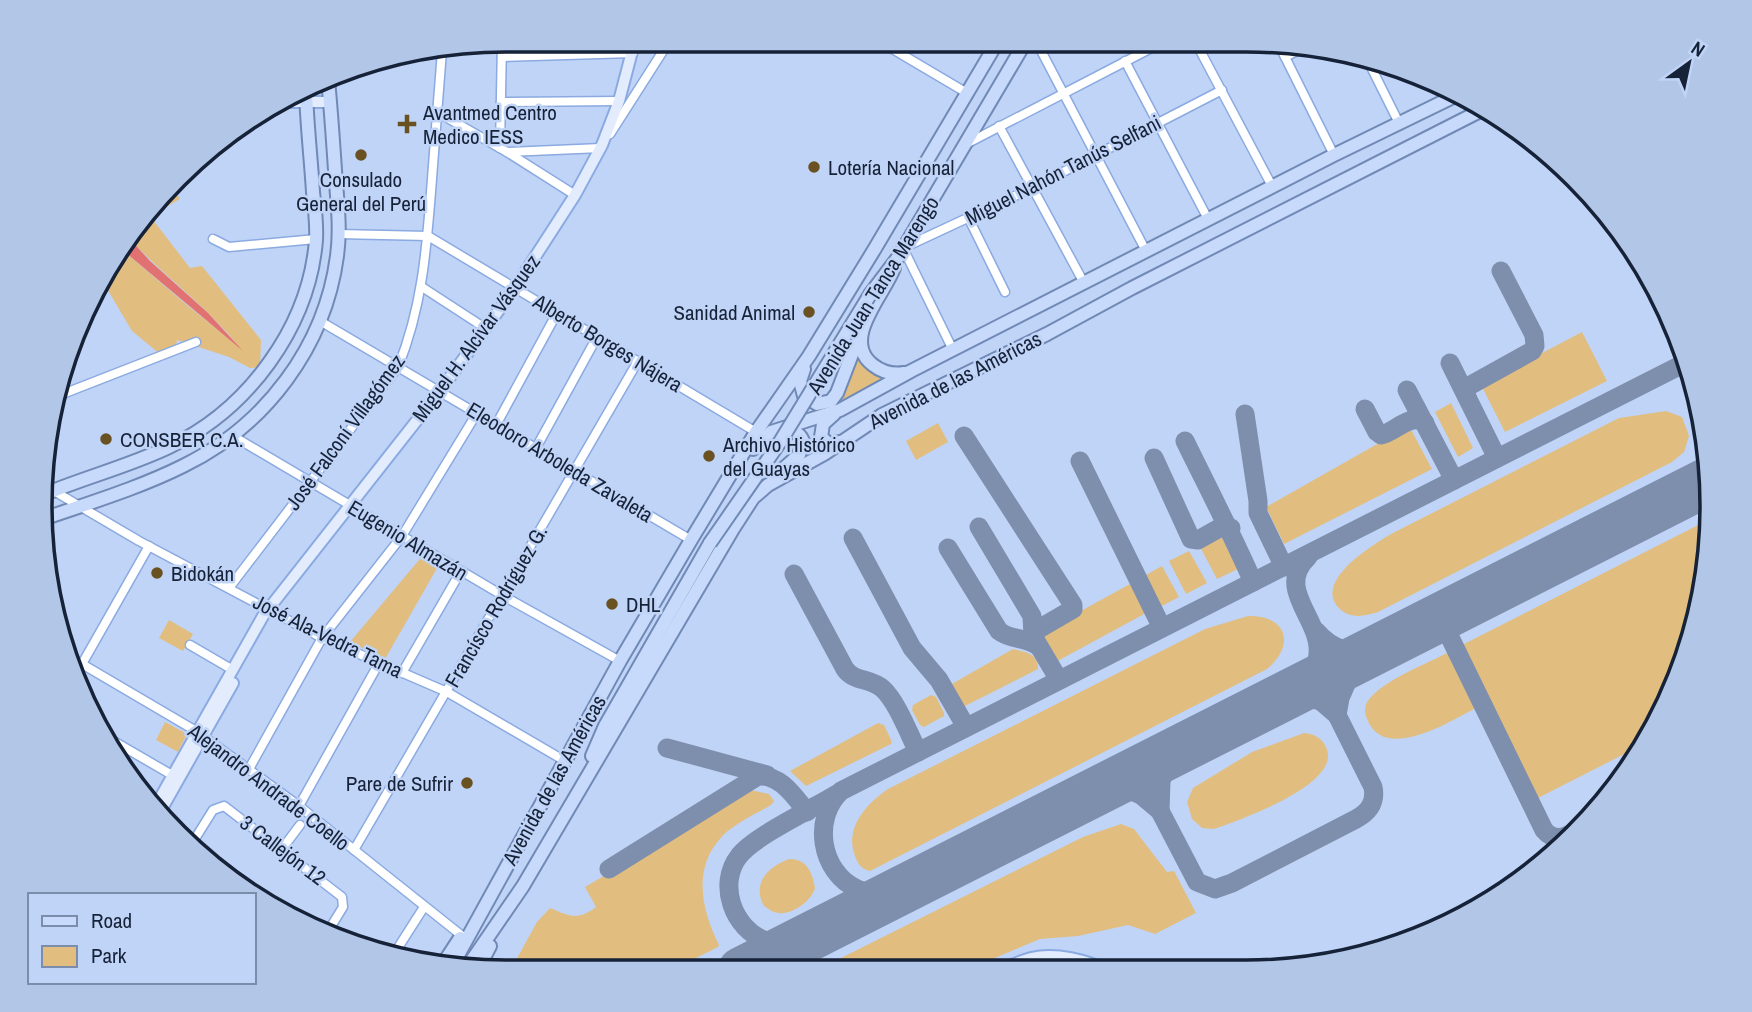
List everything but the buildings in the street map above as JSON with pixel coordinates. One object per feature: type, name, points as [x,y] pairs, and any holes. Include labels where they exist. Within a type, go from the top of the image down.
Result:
[{"type":"main road","name":"Avenida Juan Tanca Marengo","points":[[759,435],[991,52]]},
{"type":"main road","name":"Avenida Juan Tanca Marengo","points":[[710,543],[780,442],[871,293],[901,252],[1019,52]]},
{"type":"main road","points":[[52,516],[183,466],[233,436],[279,390],[303,356],[320,321],[331,287],[338,234],[326,90]]},
{"type":"main road","points":[[52,491],[149,456],[200,431],[226,412],[263,372],[286,337],[308,283],[316,239],[307,98]]},
{"type":"main road","name":"Avenida de las Américas","points":[[457,957],[620,662],[722,487],[759,435],[840,410],[1272,186],[1448,99]]},
{"type":"main road","name":"Avenida de las Américas","points":[[473,959],[515,899],[753,498],[776,479],[824,454],[882,415],[1047,334],[1474,114]]},
{"type":"main road","points":[[809,356],[802,374],[802,393],[813,402],[826,403],[837,393],[864,325],[890,279],[901,252]]},
{"type":"main road","points":[[864,325],[860,344],[869,362],[892,374],[911,371]]},
{"type":"main road","points":[[840,410],[826,420],[820,432],[825,442],[842,442]]},
{"type":"main road","points":[[753,498],[795,459],[803,446],[800,435],[792,431],[759,435]]},
{"type":"main road","points":[[85,504],[81,493],[85,488],[134,469],[149,456]]},
{"type":"main road","name":"Avenida de las Américas","points":[[569,807],[605,726],[710,543]]},
{"type":"main road","points":[[664,623],[693,597]]},
{"type":"main road","points":[[448,956],[494,887]]},
{"type":"main road","points":[[483,959],[515,899]]},
{"type":"street","points":[[502,52],[504,150]]},
{"type":"street","points":[[502,57],[633,52]]},
{"type":"street","name":"Miguel H. Alcívar Vásquez","points":[[164,804],[263,616],[440,391],[515,288],[575,195],[602,146],[633,52]]},
{"type":"street","points":[[504,150],[602,146],[662,52]]},
{"type":"street","points":[[898,52],[967,93]]},
{"type":"street","points":[[1042,52],[1146,251]]},
{"type":"street","points":[[965,144],[1143,52]]},
{"type":"street","points":[[1201,52],[1272,186]]},
{"type":"street","points":[[1283,54],[1334,155]]},
{"type":"street","points":[[1285,57],[1290,54]]},
{"type":"street","name":"José Falconí Villagómez","points":[[229,588],[398,366],[408,341],[422,287],[442,57]]},
{"type":"street","points":[[1125,61],[1208,219]]},
{"type":"street","points":[[1373,71],[1399,122]]},
{"type":"street","name":"Miguel Nahón Tanús Selfani","points":[[901,252],[1096,156],[1222,90]]},
{"type":"street","points":[[309,97],[329,102]]},
{"type":"street","points":[[501,102],[619,101]]},
{"type":"street","points":[[437,111],[575,195]]},
{"type":"street","points":[[999,126],[1084,283]]},
{"type":"street","points":[[969,219],[1005,292]]},
{"type":"street","name":"Alberto Borges Nájera","points":[[338,234],[428,236],[759,435]]},
{"type":"street","points":[[214,239],[229,247],[316,239]]},
{"type":"street","points":[[901,252],[953,350]]},
{"type":"street","points":[[422,287],[485,328]]},
{"type":"street","points":[[496,425],[557,313]]},
{"type":"street","name":"Eleodoro Arboleda Zavaleta","points":[[320,321],[691,540]]},
{"type":"street","points":[[536,448],[597,337]]},
{"type":"street","points":[[67,392],[197,342]]},
{"type":"street","name":"Francísco Rodríguez G.","points":[[354,850],[638,361]]},
{"type":"street","points":[[249,769],[323,638],[402,536],[477,413]]},
{"type":"street","name":"Eugenio Almazán","points":[[233,436],[620,662]]},
{"type":"street","name":"José Ala-Vedra Tama","points":[[52,494],[85,504],[149,546],[323,638],[447,692],[565,761]]},
{"type":"street","points":[[82,664],[149,546]]},
{"type":"street","points":[[402,673],[461,571]]},
{"type":"street","name":"Miguel H. Alcívar Vásquez","points":[[160,798],[269,618],[270,609]]},
{"type":"street","points":[[190,645],[233,670]]},
{"type":"street","points":[[299,806],[379,663]]},
{"type":"street","name":"Alejandro Andrade Coello","points":[[82,664],[200,733],[299,806],[461,935]]},
{"type":"street","points":[[122,747],[172,775]]},
{"type":"street","name":"3 Callejón 12","points":[[196,837],[213,810],[224,806],[339,892],[344,907],[332,925]]},
{"type":"street","points":[[282,849],[300,825]]},
{"type":"street","points":[[399,946],[424,907]]},
{"type":"street","points":[[1024,960],[1050,956],[1076,960]]},
{"type":"green space","points":[[176,194],[180,199],[164,208]]},
{"type":"green space","points":[[154,221],[190,268],[202,266],[261,340],[260,367],[250,368],[229,357],[177,340],[175,352],[166,359],[132,331],[107,289],[128,255],[238,346],[213,318],[136,245]]},
{"type":"green space","points":[[1582,332],[1607,381],[1505,432],[1481,385]]},
{"type":"green space","points":[[859,357],[868,370],[884,379],[842,401]]},
{"type":"green space","points":[[1451,403],[1473,448],[1458,457],[1435,412]]},
{"type":"green space","points":[[1666,411],[1682,417],[1689,436],[1684,452],[1672,462],[1378,612],[1350,615],[1341,610],[1333,599],[1333,588],[1347,566],[1391,534],[1619,418]]},
{"type":"green space","points":[[938,423],[948,442],[916,460],[906,441]]},
{"type":"green space","points":[[1409,426],[1432,469],[1284,544],[1266,507]]},
{"type":"green space","points":[[1699,524],[1696,565],[1684,623],[1665,680],[1639,733],[1626,753],[1538,798],[1462,645]]},
{"type":"green space","points":[[1220,534],[1238,569],[1217,579],[1199,545]]},
{"type":"green space","points":[[1189,551],[1207,583],[1186,594],[1169,561]]},
{"type":"green space","points":[[424,554],[440,563],[385,659],[350,642]]},
{"type":"green space","points":[[1162,566],[1179,597],[1160,607],[1144,576]]},
{"type":"green space","points":[[1130,584],[1146,613],[1052,664],[1037,635]]},
{"type":"green space","points":[[1248,616],[1271,620],[1283,633],[1282,650],[1267,669],[870,871],[859,864],[852,846],[855,826],[872,801],[888,789],[1205,629]]},
{"type":"green space","points":[[169,620],[193,634],[183,651],[159,638]]},
{"type":"green space","points":[[1013,649],[1033,656],[1038,669],[963,707],[950,685]]},
{"type":"green space","points":[[1449,652],[1476,708],[1434,729],[1402,739],[1387,738],[1375,732],[1365,712],[1368,700],[1380,688]]},
{"type":"green space","points":[[931,695],[936,697],[944,716],[924,727],[920,725],[912,710],[913,705]]},
{"type":"green space","points":[[165,722],[187,734],[178,752],[156,740]]},
{"type":"green space","points":[[878,723],[884,725],[891,744],[806,786],[790,771]]},
{"type":"green space","points":[[1304,733],[1314,735],[1322,741],[1326,747],[1327,761],[1320,774],[1305,787],[1265,809],[1214,829],[1202,828],[1192,819],[1187,802],[1193,788],[1252,752]]},
{"type":"green space","points":[[750,790],[769,794],[774,801],[729,830],[709,856],[704,870],[704,900],[707,916],[719,945],[692,960],[516,960],[537,922],[550,908],[579,916],[596,907],[585,887]]},
{"type":"green space","points":[[1121,824],[1134,829],[1167,872],[1174,871],[1196,913],[1155,934],[1128,925],[1078,936],[1040,939],[990,960],[837,960],[1083,837]]},
{"type":"green space","points":[[789,859],[800,861],[808,868],[815,888],[801,906],[790,912],[777,913],[764,906],[761,883],[769,871]]},
{"type":"shaded area","points":[[135,245],[208,313],[243,351],[128,255]]},
{"type":"taxiway","points":[[1467,397],[1469,386],[1532,351],[1535,346],[1534,335],[1501,271]]},
{"type":"taxiway","points":[[1450,363],[1497,458]]},
{"type":"taxiway","points":[[905,888],[893,892],[869,893],[844,881],[835,870],[824,844],[824,829],[826,815],[841,791],[1677,367]]},
{"type":"taxiway","points":[[1407,390],[1454,480]]},
{"type":"taxiway","points":[[1365,409],[1381,435],[1409,421],[1420,420],[1425,423]]},
{"type":"taxiway","points":[[1245,414],[1258,513],[1284,567]]},
{"type":"taxiway","points":[[964,436],[1073,605],[1073,609],[1037,630],[1034,638]]},
{"type":"taxiway","points":[[1185,441],[1253,582]]},
{"type":"taxiway","points":[[1154,458],[1191,539],[1198,540],[1223,526],[1231,528]]},
{"type":"taxiway","points":[[1080,461],[1162,628]]},
{"type":"taxiway","points":[[1696,488],[1699,485]]},
{"type":"taxiway","points":[[979,527],[1032,616],[1033,636],[1059,680]]},
{"type":"taxiway","points":[[853,538],[912,648],[939,680],[966,727]]},
{"type":"taxiway","points":[[948,548],[999,631],[1038,646]]},
{"type":"taxiway","points":[[1294,691],[1312,672],[1318,654],[1316,636],[1296,588],[1297,573],[1308,557]]},
{"type":"taxiway","points":[[794,574],[845,669],[853,676],[883,689],[898,710],[918,752]]},
{"type":"taxiway","points":[[1440,617],[1544,830],[1555,838]]},
{"type":"taxiway","points":[[1316,631],[1329,643],[1344,650],[1360,652],[1378,648]]},
{"type":"taxiway","points":[[1112,783],[1141,795],[1160,811],[1197,882],[1215,889],[1232,883],[1356,819],[1371,806],[1373,787],[1337,715],[1340,698],[1357,659]]},
{"type":"taxiway","points":[[1294,691],[1322,702],[1337,715]]},
{"type":"taxiway","points":[[667,748],[767,775]]},
{"type":"taxiway","points":[[1160,811],[1161,781],[1172,753]]},
{"type":"taxiway","points":[[609,869],[758,776],[766,776],[780,782],[807,812]]},
{"type":"taxiway","points":[[803,940],[775,943],[754,935],[737,916],[729,892],[729,879],[732,867],[746,848],[835,795]]},
{"type":"runway","points":[[764,960],[1699,486]]},
{"type":"place","name":"Avantmed Centro Medico IESS","points":[[407,124]]},
{"type":"place","name":"Consulado General del Perú","points":[[361,155]]},
{"type":"place","name":"Lotería Nacional","points":[[814,167]]},
{"type":"place","name":"Sanidad Animal","points":[[809,312]]},
{"type":"place","name":"CONSBER C.A.","points":[[106,439]]},
{"type":"place","name":"Archivo Histórico del Guayas","points":[[709,456]]},
{"type":"place","name":"Bidokán","points":[[157,573]]},
{"type":"place","name":"DHL","points":[[612,604]]},
{"type":"place","name":"Pare de Sufrir","points":[[467,783]]}]
